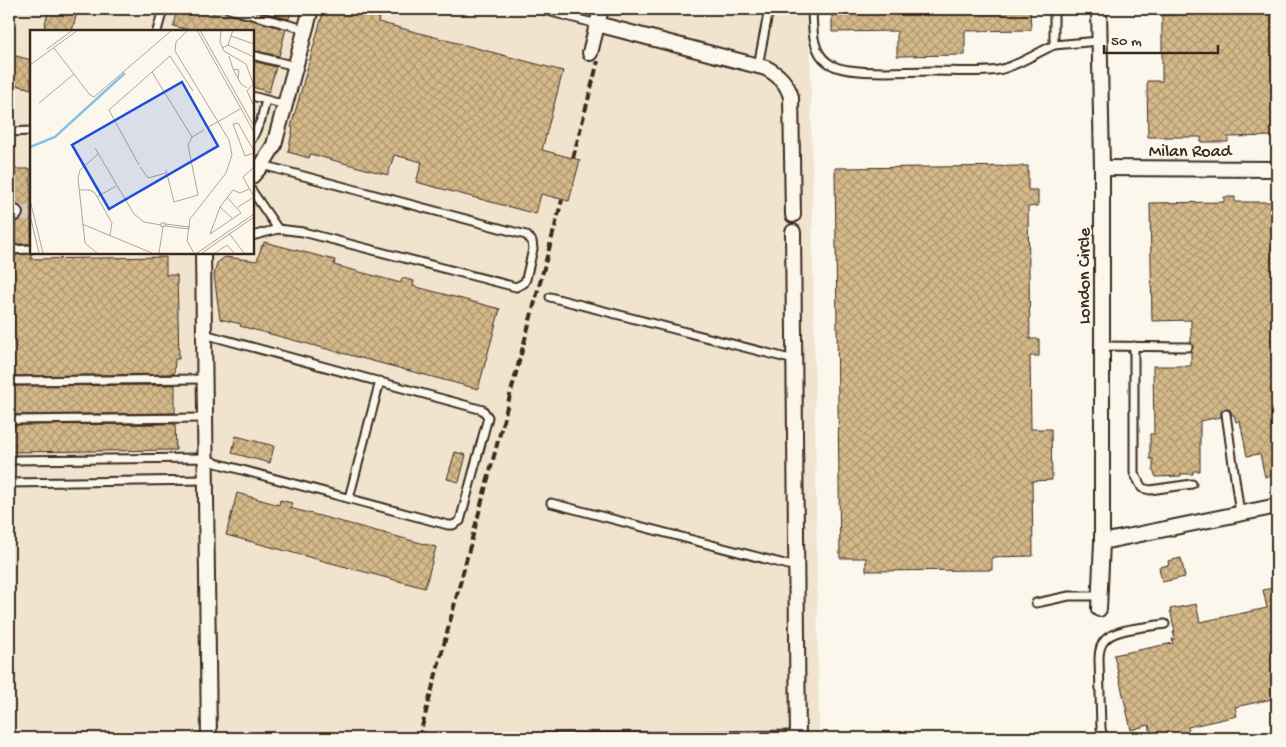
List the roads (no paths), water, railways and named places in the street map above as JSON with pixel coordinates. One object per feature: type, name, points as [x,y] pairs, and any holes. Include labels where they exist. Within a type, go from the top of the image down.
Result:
[{"type":"street","points":[[254,174],[262,165],[274,145],[310,9]]},
{"type":"street","points":[[590,53],[601,9]]},
{"type":"street","name":"London Circle","points":[[1099,9],[1102,168],[1102,542],[1100,602]]},
{"type":"street","points":[[598,24],[766,68],[781,77],[791,97],[793,215]]},
{"type":"street","name":"Milan Road","points":[[1102,168],[1277,169]]},
{"type":"street","points":[[793,232],[798,737]]},
{"type":"street","points":[[203,254],[210,738]]},
{"type":"street","points":[[1102,542],[1277,506]]},
{"type":"lane","points":[[159,30],[162,9]]},
{"type":"lane","points":[[229,9],[305,29]]},
{"type":"lane","points":[[540,9],[598,24]]},
{"type":"lane","points":[[758,66],[768,9]]},
{"type":"lane","points":[[812,9],[813,35],[820,55],[835,67],[849,70],[999,70],[1054,45],[1099,41]]},
{"type":"lane","points":[[1054,9],[1054,45]]},
{"type":"lane","points":[[254,56],[295,66]]},
{"type":"lane","points":[[254,97],[285,105]]},
{"type":"lane","points":[[254,135],[262,120],[266,100]]},
{"type":"lane","points":[[9,132],[30,131]]},
{"type":"lane","points":[[254,235],[278,229],[303,232],[512,287],[520,286],[526,279],[534,245],[530,237],[526,235],[262,165]]},
{"type":"lane","points":[[254,194],[278,229]]},
{"type":"lane","points":[[9,250],[30,249]]},
{"type":"lane","points":[[550,296],[794,360]]},
{"type":"lane","points":[[9,460],[205,458],[216,463],[448,525],[457,523],[462,517],[487,422],[486,413],[479,408],[204,334]]},
{"type":"lane","points":[[1102,346],[1188,347]]},
{"type":"lane","points":[[1134,346],[1134,473],[1142,488],[1150,490],[1192,484]]},
{"type":"lane","points":[[9,381],[204,379]]},
{"type":"lane","points":[[349,498],[380,381]]},
{"type":"lane","points":[[1226,414],[1240,514]]},
{"type":"lane","points":[[9,420],[205,418]]},
{"type":"lane","points":[[9,483],[205,480]]},
{"type":"lane","points":[[551,502],[796,567]]},
{"type":"lane","points":[[1036,603],[1069,596],[1100,602]]},
{"type":"lane","points":[[1103,738],[1098,659],[1105,640],[1119,632],[1165,624]]},
{"type":"lane","points":[[519,738],[798,737]]},
{"type":"tunnel","points":[[15,213],[30,213]]},
{"type":"railway","points":[[573,158],[598,61]]},
{"type":"railway","points":[[419,738],[562,200]]}]
